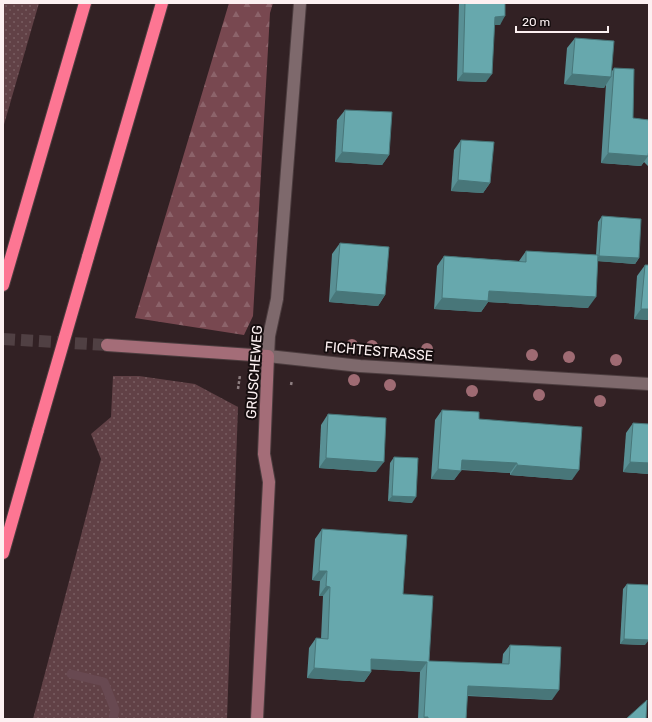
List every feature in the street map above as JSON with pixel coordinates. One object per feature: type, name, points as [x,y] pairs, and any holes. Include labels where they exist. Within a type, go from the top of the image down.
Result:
[{"type":"highway","points":[[3,285],[85,3]]},
{"type":"highway","points":[[3,553],[162,3]]},
{"type":"street","name":"GRUSCHEWEG","points":[[257,719],[269,482],[264,454],[269,336],[277,300],[300,3]]},
{"type":"street","name":"FICHTESTRASSE","points":[[107,346],[268,356],[360,366],[649,384]]},
{"type":"shaded area","points":[[3,3],[39,3],[3,128]]},
{"type":"shaded area","points":[[113,376],[139,376],[195,384],[238,407],[227,719],[33,719],[101,459],[91,434],[111,417]]},
{"type":"green space","points":[[229,3],[273,3],[270,13],[253,316],[244,335],[135,318]]},
{"type":"building","points":[[465,3],[505,3],[505,16],[495,17],[492,74],[463,73]]},
{"type":"building","points":[[575,38],[614,41],[611,77],[572,74]]},
{"type":"building","points":[[614,68],[634,69],[633,118],[649,120],[648,156],[608,153]]},
{"type":"building","points":[[345,110],[392,112],[389,155],[342,152]]},
{"type":"building","points":[[461,140],[494,142],[490,183],[458,180]]},
{"type":"building","points":[[602,216],[641,219],[639,258],[599,256]]},
{"type":"building","points":[[340,243],[389,247],[385,295],[336,291]]},
{"type":"building","points":[[526,251],[598,255],[596,297],[489,291],[488,301],[442,298],[444,256],[526,262]]},
{"type":"building","points":[[645,265],[649,265],[649,309],[641,309]]},
{"type":"building","points":[[442,410],[479,412],[479,419],[582,427],[579,470],[517,465],[517,463],[462,460],[461,471],[438,469]]},
{"type":"building","points":[[328,414],[386,418],[384,462],[326,458]]},
{"type":"building","points":[[633,423],[649,424],[649,463],[630,462]]},
{"type":"building","points":[[394,457],[418,458],[416,497],[392,496]]},
{"type":"building","points":[[322,529],[407,535],[403,594],[433,596],[429,661],[509,664],[510,645],[561,647],[559,690],[468,686],[466,719],[428,719],[428,717],[424,717],[427,662],[371,659],[371,672],[314,668],[316,638],[328,639],[330,587],[326,586],[327,571],[319,571]]},
{"type":"building","points":[[627,584],[649,585],[649,640],[624,639]]},
{"type":"building","points":[[647,700],[646,719],[626,719]]},
{"type":"waterway","points":[[71,674],[104,682],[115,710],[113,719]]},
{"type":"tunnel","points":[[3,339],[107,345]]}]
